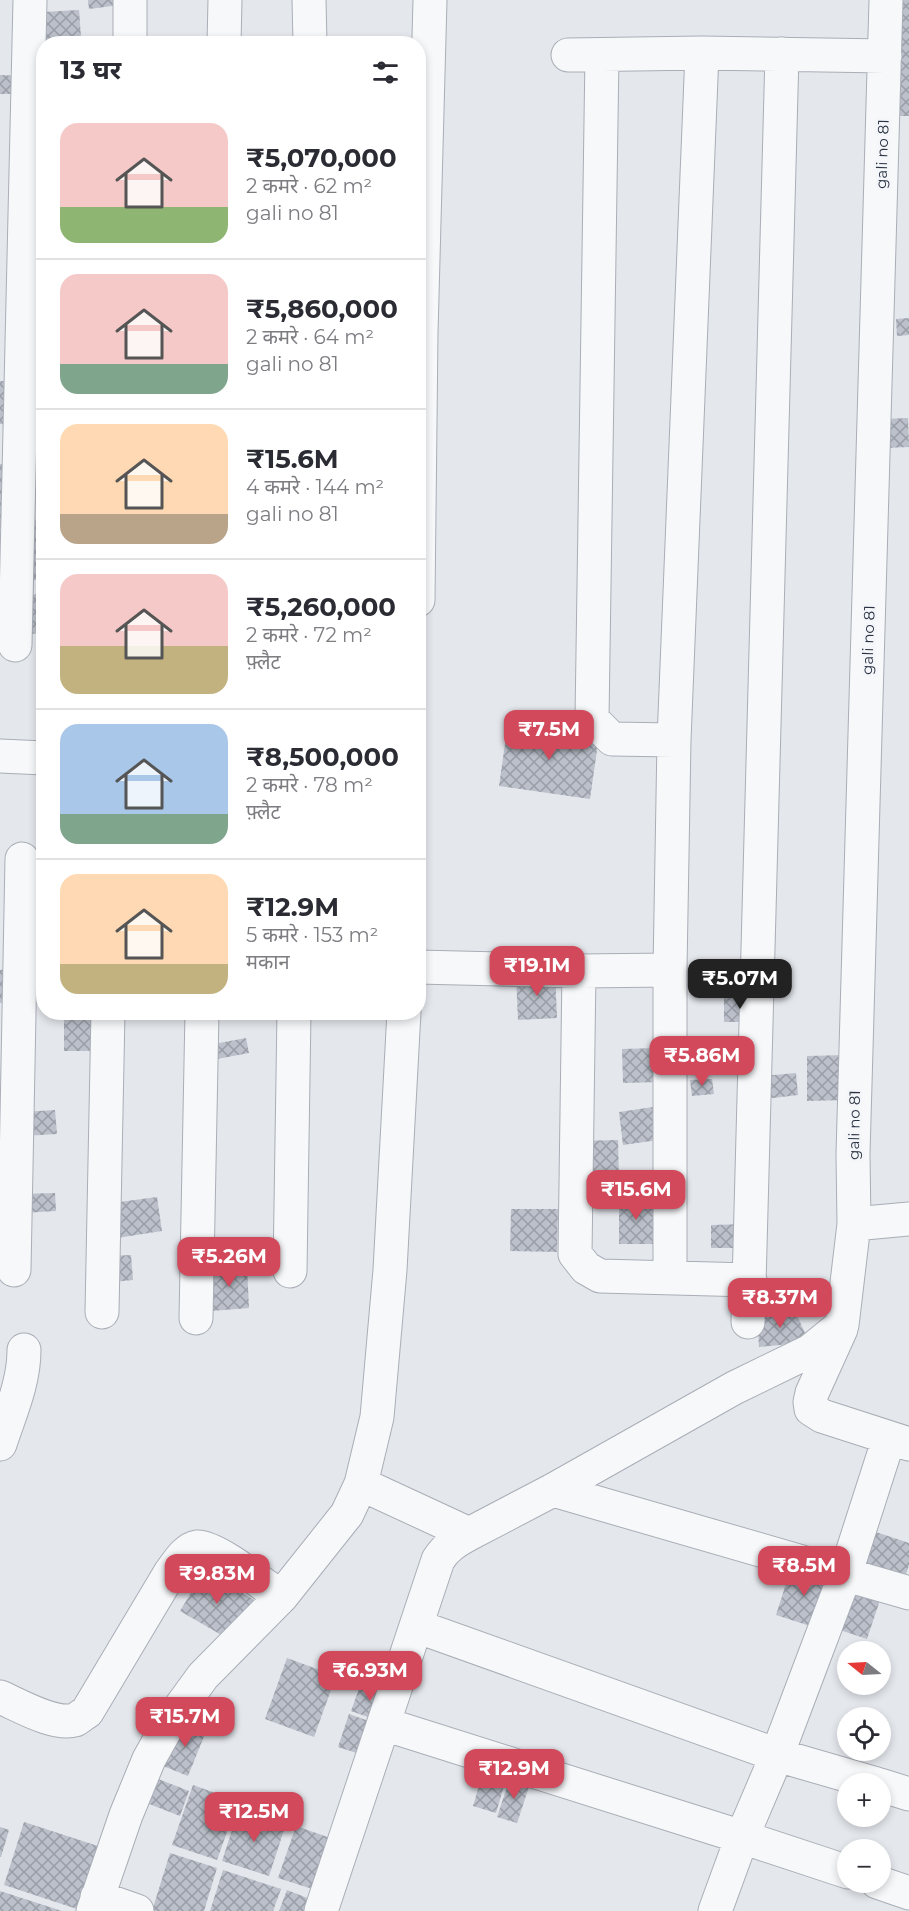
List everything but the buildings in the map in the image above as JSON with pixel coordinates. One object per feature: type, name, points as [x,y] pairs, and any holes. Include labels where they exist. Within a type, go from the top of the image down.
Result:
[{"type":"street","points":[[20,645],[30,0]]},
{"type":"street","points":[[129,36],[130,0]]},
{"type":"street","points":[[224,36],[225,0]]},
{"type":"street","points":[[309,0],[310,36]]},
{"type":"street","points":[[426,123],[430,0]]},
{"type":"street","name":"gali no 81","points":[[886,0],[885,56],[896,129],[854,1142],[854,1224],[842,1325],[810,1402],[811,1408],[822,1416],[899,1441]]},
{"type":"street","points":[[568,55],[702,53],[885,56]]},
{"type":"street","points":[[670,1278],[670,970],[674,740],[702,53]]},
{"type":"street","points":[[748,1322],[782,54]]},
{"type":"street","points":[[602,55],[592,719],[612,739],[674,740]]},
{"type":"street","points":[[0,756],[36,758]]},
{"type":"street","points":[[15,1270],[22,859]]},
{"type":"street","points":[[426,967],[579,971],[670,970]]},
{"type":"street","points":[[579,971],[575,1254],[586,1268],[600,1276],[750,1280]]},
{"type":"street","points":[[102,1312],[108,1020]]},
{"type":"street","points":[[196,1318],[202,1020]]},
{"type":"street","points":[[290,1271],[294,1020]]},
{"type":"street","points":[[136,1911],[95,1904],[148,1759],[171,1720],[203,1676],[281,1597],[347,1514],[361,1484],[377,1418],[390,1270],[404,1020]]},
{"type":"street","points":[[854,1224],[909,1219]]},
{"type":"street","points":[[321,1911],[438,1560],[444,1550],[734,1388],[810,1351],[842,1325]]},
{"type":"street","points":[[0,1444],[21,1380],[24,1350]]},
{"type":"street","points":[[715,1911],[742,1837],[777,1755],[845,1575],[899,1441]]},
{"type":"street","points":[[361,1484],[469,1534]]},
{"type":"street","points":[[553,1490],[909,1593]]},
{"type":"street","points":[[0,1697],[49,1718],[62,1721],[76,1719],[87,1712],[170,1573],[186,1552],[197,1547],[223,1556],[281,1597]]},
{"type":"street","points":[[416,1626],[777,1755],[840,1773]]},
{"type":"street","points":[[384,1724],[837,1868]]},
{"type":"street","points":[[891,1788],[909,1794]]},
{"type":"street","points":[[891,1887],[909,1893]]}]
